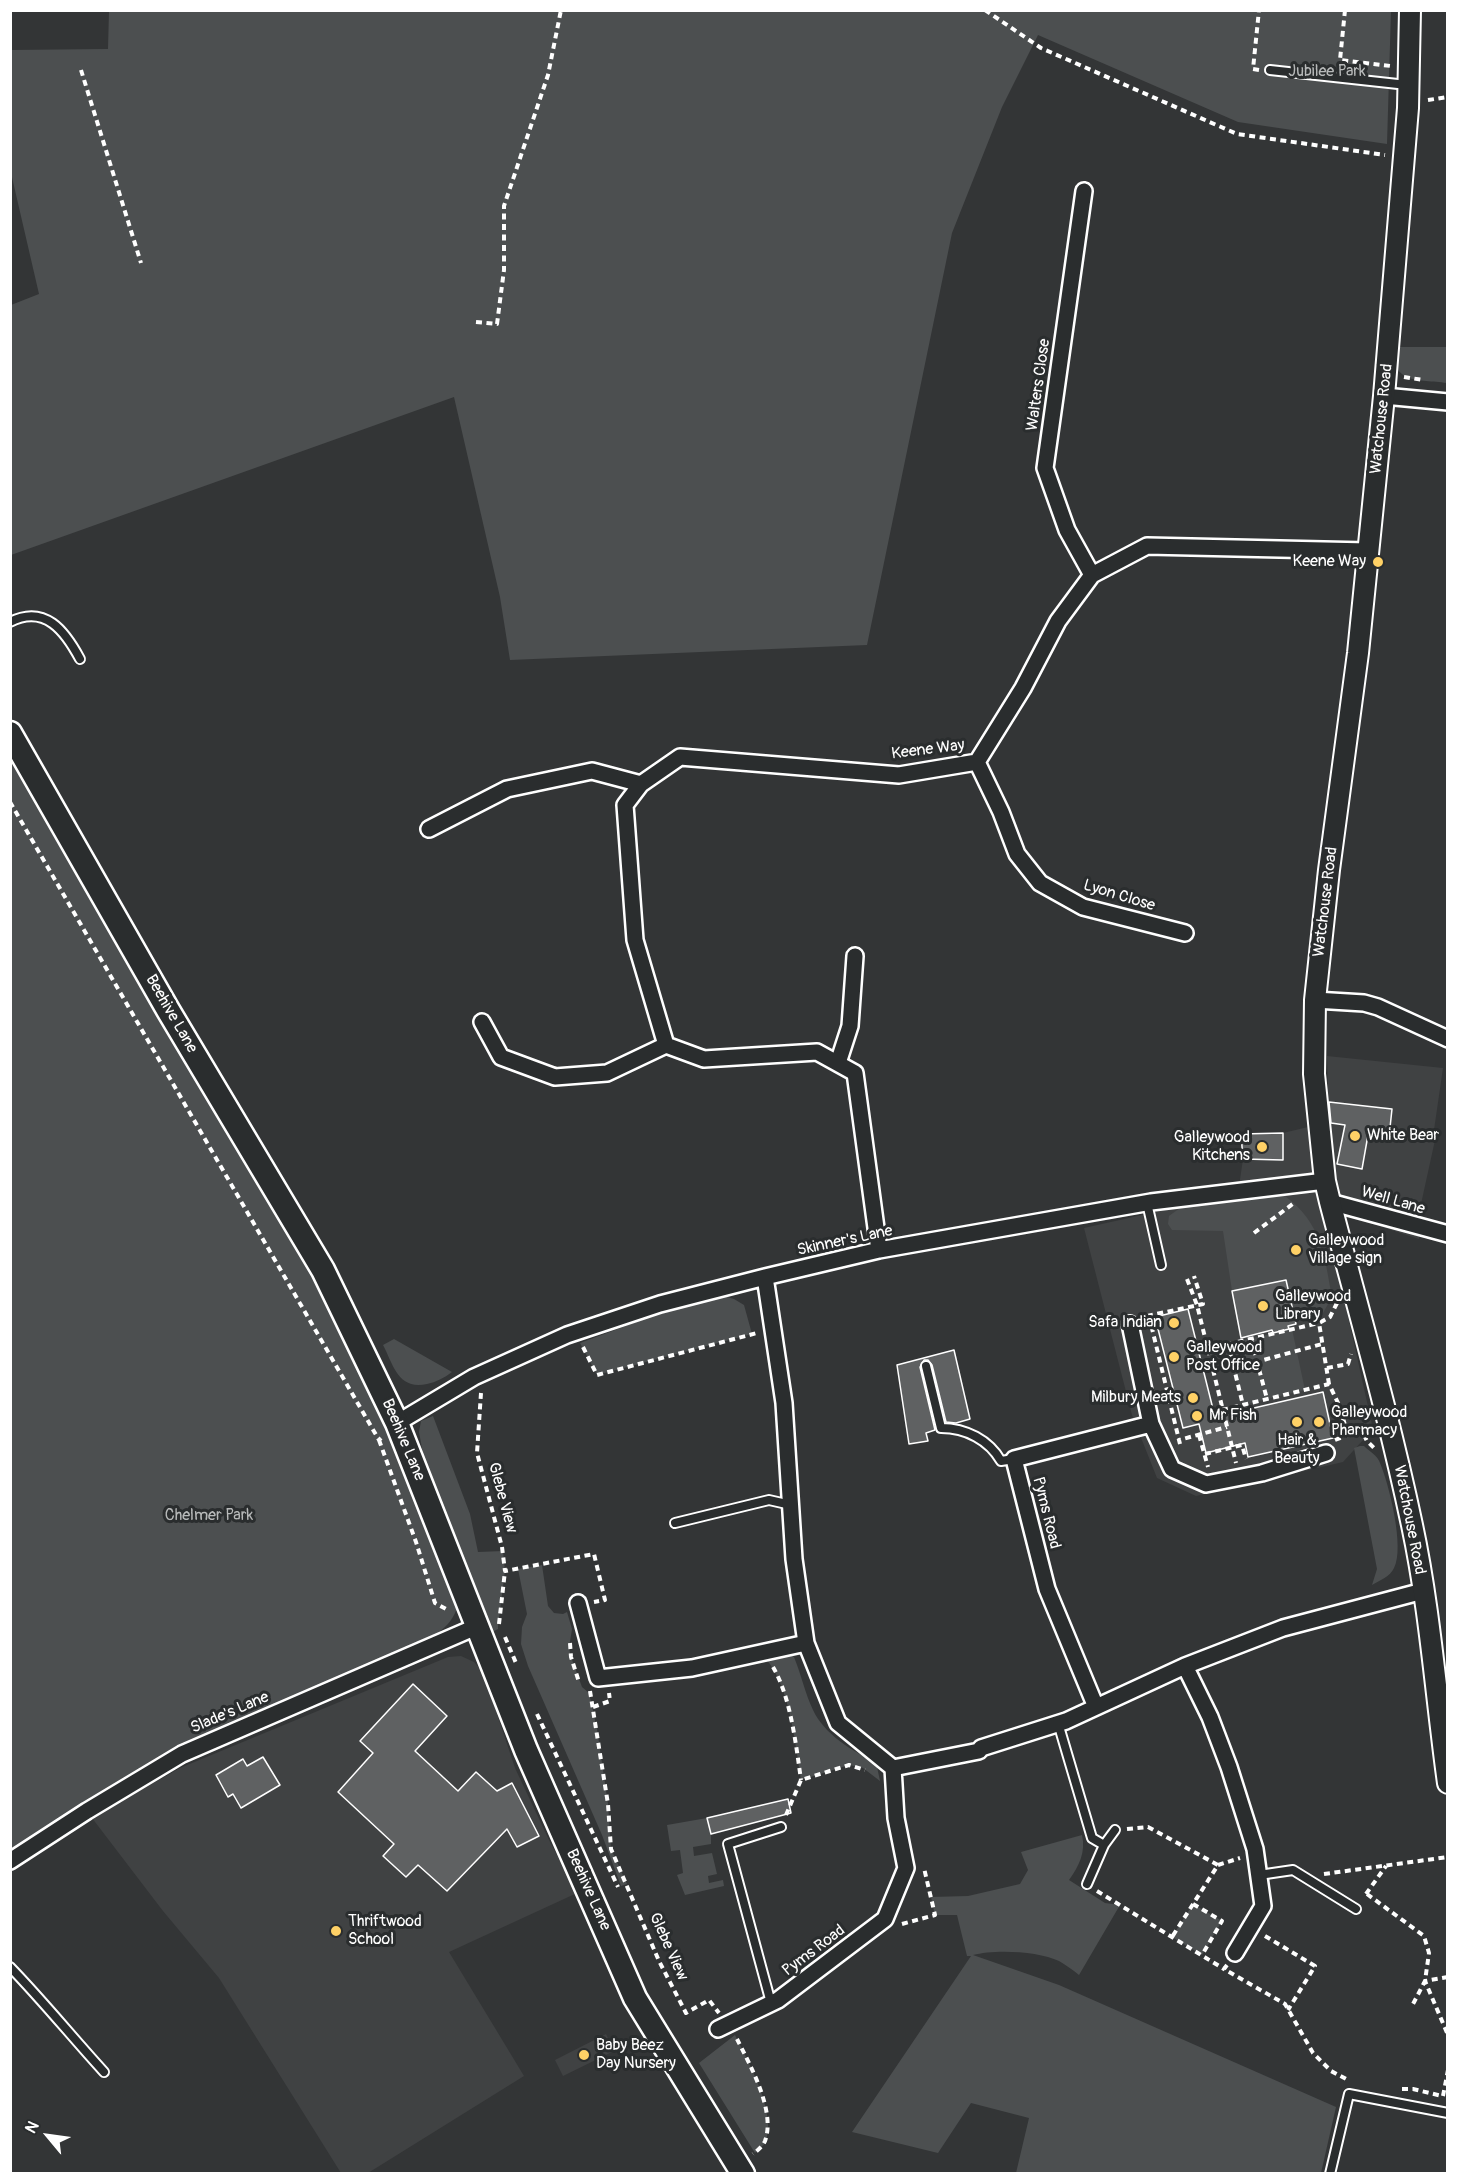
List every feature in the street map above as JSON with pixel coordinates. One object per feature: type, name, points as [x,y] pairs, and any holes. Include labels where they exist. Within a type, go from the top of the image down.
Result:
[{"type":"main road","name":"Beehive Lane","points":[[10,733],[20,758],[323,1270],[397,1423],[488,1632],[526,1750],[636,1998],[740,2170]]},
{"type":"street","name":"Watchouse Road","points":[[1410,10],[1409,85],[1384,396],[1354,688],[1320,946],[1315,1000],[1314,1074],[1330,1202],[1370,1347],[1412,1527],[1423,1591],[1448,1782]]},
{"type":"street","name":"Walters Close","points":[[1084,191],[1045,468],[1067,530],[1092,575]]},
{"type":"street","points":[[1384,396],[1448,402]]},
{"type":"street","name":"Keene Way","points":[[666,1045],[634,940],[625,805],[641,784],[680,757],[899,775],[977,762],[1023,688],[1058,621],[1092,575],[1147,546],[1368,551]]},
{"type":"street","name":"Lyon Close","points":[[977,762],[1001,812],[1017,854],[1040,883],[1083,907],[1185,933]]},
{"type":"street","points":[[429,828],[507,789],[592,771],[641,784]]},
{"type":"street","points":[[838,1064],[850,1026],[855,956]]},
{"type":"street","points":[[1315,1000],[1364,1003],[1378,1007],[1448,1039]]},
{"type":"street","points":[[482,1022],[501,1057],[555,1077],[607,1073],[666,1045],[705,1059],[817,1052],[855,1073],[879,1251]]},
{"type":"street","name":"Skinner's Lane","points":[[397,1423],[482,1374],[575,1332],[660,1304],[879,1251],[1147,1203],[1326,1181]]},
{"type":"street","name":"Well Lane","points":[[1330,1202],[1448,1234]]},
{"type":"street","points":[[765,1277],[784,1403],[794,1559],[806,1643],[838,1723],[894,1774],[979,1751],[981,1748],[1058,1723],[1185,1666],[1283,1628],[1423,1591]]},
{"type":"street","points":[[1130,1324],[1150,1424],[1172,1469],[1206,1484],[1326,1453]]},
{"type":"street","name":"Pyms Road","points":[[1096,1707],[1047,1589],[1014,1459],[1150,1424]]},
{"type":"street","points":[[578,1603],[598,1678],[692,1668],[806,1643]]},
{"type":"street","name":"Slade's Lane","points":[[10,1862],[87,1811],[182,1754],[488,1632]]},
{"type":"street","points":[[1185,1666],[1210,1717],[1229,1767],[1256,1853],[1263,1906],[1235,1953]]},
{"type":"street","name":"Pyms Road","points":[[723,2026],[771,2003],[829,1963],[885,1919],[906,1868],[896,1818],[894,1774]]},
{"type":"lane","points":[[1270,70],[1409,85]]},
{"type":"lane","points":[[10,622],[21,616],[31,615],[53,624],[70,640],[80,659]]},
{"type":"lane","points":[[1147,1203],[1161,1265]]},
{"type":"lane","points":[[926,1366],[941,1428],[956,1428],[983,1441],[995,1451],[1001,1461],[1014,1459]]},
{"type":"lane","points":[[675,1523],[769,1500],[790,1505]]},
{"type":"lane","points":[[1058,1723],[1092,1838],[1104,1845]]},
{"type":"lane","points":[[771,2003],[728,1844],[781,1827]]},
{"type":"lane","points":[[1087,1884],[1104,1845],[1115,1830]]},
{"type":"lane","points":[[1259,1875],[1293,1870],[1356,1909]]},
{"type":"lane","points":[[10,1967],[54,2013],[104,2072]]},
{"type":"lane","points":[[1330,2174],[1349,2094],[1448,2113]]},
{"type":"path","points":[[476,322],[497,324],[504,270],[504,206],[548,75],[561,10]]},
{"type":"path","points":[[985,10],[1041,48],[1237,134],[1404,158]]},
{"type":"path","points":[[1253,69],[1259,10]]},
{"type":"path","points":[[1345,10],[1340,60],[1397,66]]},
{"type":"path","points":[[81,70],[141,263]]},
{"type":"path","points":[[1397,370],[1405,377],[1427,381]]},
{"type":"path","points":[[10,802],[379,1440],[416,1542],[435,1603],[509,1642],[519,1672]]},
{"type":"path","points":[[1254,1233],[1301,1197]]},
{"type":"path","points":[[1130,1324],[1130,1321],[1203,1304],[1194,1276]]},
{"type":"path","points":[[1187,1279],[1197,1305],[1239,1477]]},
{"type":"path","points":[[1207,1349],[1318,1323],[1330,1317],[1337,1302],[1341,1312]]},
{"type":"path","points":[[1149,1316],[1181,1449]]},
{"type":"path","points":[[1318,1323],[1329,1384],[1339,1405],[1348,1435]]},
{"type":"path","points":[[575,1332],[597,1374],[772,1329]]},
{"type":"path","points":[[1251,1339],[1267,1399]]},
{"type":"path","points":[[1228,1344],[1243,1405]]},
{"type":"path","points":[[1234,1368],[1322,1344]]},
{"type":"path","points":[[1327,1368],[1348,1364],[1352,1350]]},
{"type":"path","name":"Glebe View","points":[[482,1374],[477,1453],[502,1547],[505,1571],[498,1629],[488,1632]]},
{"type":"path","points":[[1222,1410],[1329,1384]]},
{"type":"path","points":[[379,1440],[397,1423]]},
{"type":"path","points":[[1179,1440],[1227,1427]]},
{"type":"path","points":[[1326,1453],[1326,1444],[1355,1432],[1363,1433],[1367,1441],[1384,1457],[1396,1456]]},
{"type":"path","points":[[1199,1435],[1209,1467],[1203,1468]]},
{"type":"path","points":[[1205,1455],[1242,1445],[1246,1460]]},
{"type":"path","points":[[505,1571],[594,1554],[605,1600],[578,1603]]},
{"type":"path","points":[[758,1653],[775,1669],[783,1689],[801,1780],[781,1827]]},
{"type":"path","name":"Glebe View","points":[[598,1678],[589,1693],[599,1740],[611,1849],[659,1961],[686,2013],[709,2000],[723,2026],[750,2066],[762,2096],[769,2125],[764,2143],[740,2170]]},
{"type":"path","points":[[533,1705],[618,1887]]},
{"type":"path","points":[[801,1780],[849,1765],[863,1768],[879,1781],[894,1774]]},
{"type":"path","points":[[1115,1830],[1148,1827],[1218,1865]]},
{"type":"path","points":[[1172,1937],[1218,1865],[1256,1853]]},
{"type":"path","points":[[1306,1877],[1448,1857]]},
{"type":"path","points":[[921,1858],[935,1915]]},
{"type":"path","points":[[1356,1909],[1387,1866]]},
{"type":"path","points":[[1087,1884],[1285,2004],[1313,2053],[1331,2071],[1354,2084]]},
{"type":"path","points":[[1367,1894],[1424,1936],[1429,1953],[1425,1981],[1412,2006]]},
{"type":"path","points":[[1193,1904],[1222,1921],[1202,1955]]},
{"type":"path","points":[[1250,1928],[1315,1966],[1288,2011]]},
{"type":"path","points":[[1224,1969],[1235,1953]]},
{"type":"path","points":[[1425,1981],[1448,1977]]},
{"type":"path","points":[[1425,1981],[1448,2035]]},
{"type":"path","points":[[1392,2089],[1413,2089],[1445,2098],[1448,2070]]},
{"type":"shaded area","points":[[1327,1056],[1443,1068],[1434,1130],[1437,1131],[1421,1204],[1419,1239],[1324,1208],[1373,1429],[1343,1462],[1196,1496],[1157,1478],[1132,1415],[1084,1228],[1160,1211],[1237,1200],[1243,1159],[1241,1134],[1283,1133],[1329,1122]]},
{"type":"shaded area","name":"Thriftwood School","points":[[461,1656],[474,1662],[483,1672],[515,1768],[577,1893],[449,1952],[524,2076],[368,2173],[341,2173],[219,1978],[163,1911],[92,1818],[180,1768],[448,1657]]},
{"type":"shaded area","name":"Baby Beez Day Nursery","points":[[606,2034],[614,2051],[563,2076],[555,2060]]},
{"type":"green space","name":"Jubilee Park","points":[[109,11],[1391,11],[1387,144],[1238,122],[1038,35],[1002,107],[952,233],[867,645],[510,660],[500,597],[454,397],[11,555],[11,305],[39,294],[11,173],[11,50],[108,49]]},
{"type":"green space","points":[[1394,347],[1447,347],[1447,383],[1417,380],[1402,374],[1394,359]]},
{"type":"green space","name":"Chelmer Park","points":[[10,756],[55,838],[313,1277],[390,1439],[458,1605],[450,1621],[436,1634],[178,1746],[11,1850]]},
{"type":"green space","points":[[1285,1196],[1307,1218],[1314,1229],[1323,1254],[1332,1297],[1323,1313],[1295,1320],[1286,1280],[1232,1291],[1223,1231],[1172,1230],[1168,1224],[1169,1216],[1180,1208]]},
{"type":"green space","points":[[723,1296],[744,1305],[752,1334],[597,1375],[580,1343],[650,1317]]},
{"type":"green space","points":[[1292,1329],[1305,1390],[1243,1405],[1228,1344]]},
{"type":"green space","points":[[394,1339],[452,1372],[430,1383],[417,1385],[403,1380],[394,1368],[383,1345]]},
{"type":"green space","points":[[433,1416],[470,1514],[478,1552],[503,1551],[505,1571],[498,1629],[490,1633],[429,1487],[419,1432],[421,1421]]},
{"type":"green space","points":[[1364,1446],[1379,1460],[1391,1500],[1397,1532],[1397,1559],[1394,1568],[1387,1576],[1372,1585],[1377,1569],[1354,1448]]},
{"type":"green space","points":[[542,1565],[548,1606],[554,1613],[567,1612],[572,1629],[569,1648],[571,1657],[582,1687],[589,1693],[597,1729],[608,1804],[611,1849],[627,1884],[621,1886],[602,1835],[528,1666],[521,1644],[522,1627],[527,1614],[518,1569]]},
{"type":"green space","points":[[780,1649],[794,1657],[810,1704],[824,1727],[840,1741],[876,1762],[880,1781],[863,1768],[849,1765],[801,1780],[786,1700],[781,1685],[766,1659]]},
{"type":"green space","points":[[707,1818],[711,1844],[693,1847],[694,1856],[712,1853],[717,1874],[708,1876],[709,1883],[723,1880],[724,1886],[685,1895],[677,1875],[683,1873],[680,1850],[671,1851],[667,1825]]},
{"type":"green space","points":[[1082,1835],[1081,1859],[1069,1880],[1105,1903],[1120,1905],[1079,1975],[1059,1961],[1040,1955],[1004,1952],[973,1955],[1059,1985],[1336,2107],[1321,2173],[1016,2173],[1029,2118],[971,2103],[938,2153],[852,2132],[971,1956],[967,1956],[957,1915],[935,1915],[931,1897],[968,1896],[1020,1884],[1028,1870],[1021,1852]]},
{"type":"green space","points":[[1193,1904],[1222,1921],[1202,1955],[1172,1937]]},
{"type":"green space","points":[[735,2035],[760,2088],[768,2118],[765,2143],[755,2153],[699,2063]]},
{"type":"building","name":"White Bear","points":[[1329,1102],[1392,1109],[1389,1137],[1368,1135],[1362,1169],[1337,1164],[1345,1125],[1331,1123]]},
{"type":"building","name":"Galleywood Kitchens","points":[[1283,1133],[1283,1160],[1243,1159],[1241,1134]]},
{"type":"building","name":"Galleywood Library","points":[[1286,1280],[1296,1324],[1288,1326],[1289,1329],[1273,1333],[1272,1330],[1241,1338],[1232,1291]]},
{"type":"building","points":[[1188,1309],[1215,1417],[1323,1392],[1333,1438],[1248,1457],[1245,1443],[1206,1453],[1199,1424],[1183,1428],[1155,1317]]},
{"type":"building","points":[[954,1350],[970,1419],[956,1423],[946,1422],[932,1365],[928,1360],[924,1360],[920,1367],[935,1430],[926,1433],[928,1441],[909,1444],[897,1365]]},
{"type":"building","points":[[413,1684],[447,1716],[415,1751],[458,1791],[476,1772],[497,1791],[512,1783],[539,1836],[517,1847],[507,1829],[447,1891],[418,1865],[406,1877],[383,1856],[394,1844],[338,1792],[373,1753],[360,1741]]},
{"type":"building","points":[[263,1757],[280,1785],[241,1808],[233,1794],[228,1797],[216,1775],[243,1759],[247,1766]]},
{"type":"building","points":[[788,1799],[791,1813],[711,1834],[707,1818]]},
{"type":"place","name":"Keene Way","points":[[1378,562]]},
{"type":"place","name":"White Bear","points":[[1355,1136]]},
{"type":"place","name":"Galleywood Kitchens","points":[[1262,1147]]},
{"type":"place","name":"Galleywood Village sign","points":[[1296,1250]]},
{"type":"place","name":"Galleywood Library","points":[[1263,1306]]},
{"type":"place","name":"Safa Indian","points":[[1174,1323]]},
{"type":"place","name":"Galleywood Post Office","points":[[1174,1357]]},
{"type":"place","name":"Milbury Meats","points":[[1193,1398]]},
{"type":"place","name":"Mr Fish","points":[[1197,1416]]},
{"type":"place","name":"Hair & Beauty","points":[[1297,1422]]},
{"type":"place","name":"Galleywood Pharmacy","points":[[1319,1422]]},
{"type":"place","name":"Thriftwood School","points":[[336,1931]]},
{"type":"place","name":"Baby Beez Day Nursery","points":[[584,2055]]}]
